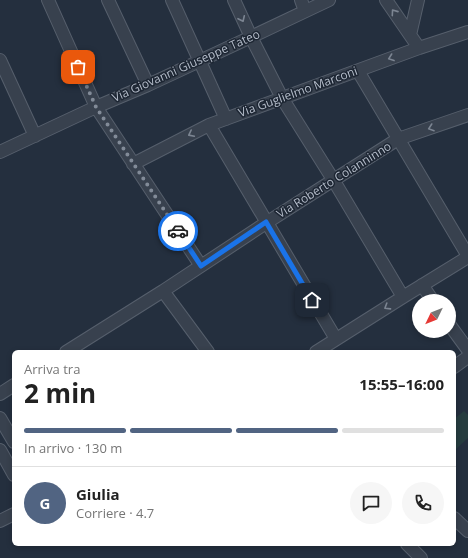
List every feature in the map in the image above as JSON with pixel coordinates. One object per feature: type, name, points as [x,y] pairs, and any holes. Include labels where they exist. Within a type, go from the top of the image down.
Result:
[{"type":"street","points":[[48,0],[96,107],[201,266]]},
{"type":"street","points":[[108,0],[148,85]]},
{"type":"street","points":[[172,0],[226,120]]},
{"type":"street","points":[[234,0],[282,98],[334,181],[403,297]]},
{"type":"street","name":"Via Giovanni Giuseppe Tateo","points":[[0,152],[251,37],[303,6],[329,0]]},
{"type":"street","points":[[386,0],[420,48]]},
{"type":"street","points":[[410,35],[418,0]]},
{"type":"street","name":"Via Guglielmo Marconi","points":[[133,164],[209,125],[358,70],[468,32]]},
{"type":"street","points":[[0,60],[35,136]]},
{"type":"street","points":[[319,350],[468,257],[358,70]]},
{"type":"street","name":"Via Roberto Colanninno","points":[[69,350],[163,291],[266,222],[334,181],[398,139],[468,116]]},
{"type":"street","points":[[209,125],[336,339]]},
{"type":"street","points":[[422,285],[428,294]]},
{"type":"street","points":[[163,291],[207,350]]},
{"type":"street","points":[[456,332],[466,344]]},
{"type":"street","points":[[456,366],[468,357]]},
{"type":"street","points":[[0,394],[12,386]]},
{"type":"street","points":[[0,418],[12,439]]},
{"type":"street","points":[[0,450],[12,471]]},
{"type":"street","points":[[0,522],[12,515]]},
{"type":"street","points":[[456,520],[468,531]]},
{"type":"street","points":[[409,546],[421,558]]},
{"type":"green space","points":[[464,411],[468,415],[468,438],[456,449],[456,417]]},
{"type":"way so far","points":[[78,67],[96,107],[178,231]]},
{"type":"route","points":[[178,231],[201,266],[266,222],[312,300]]}]
